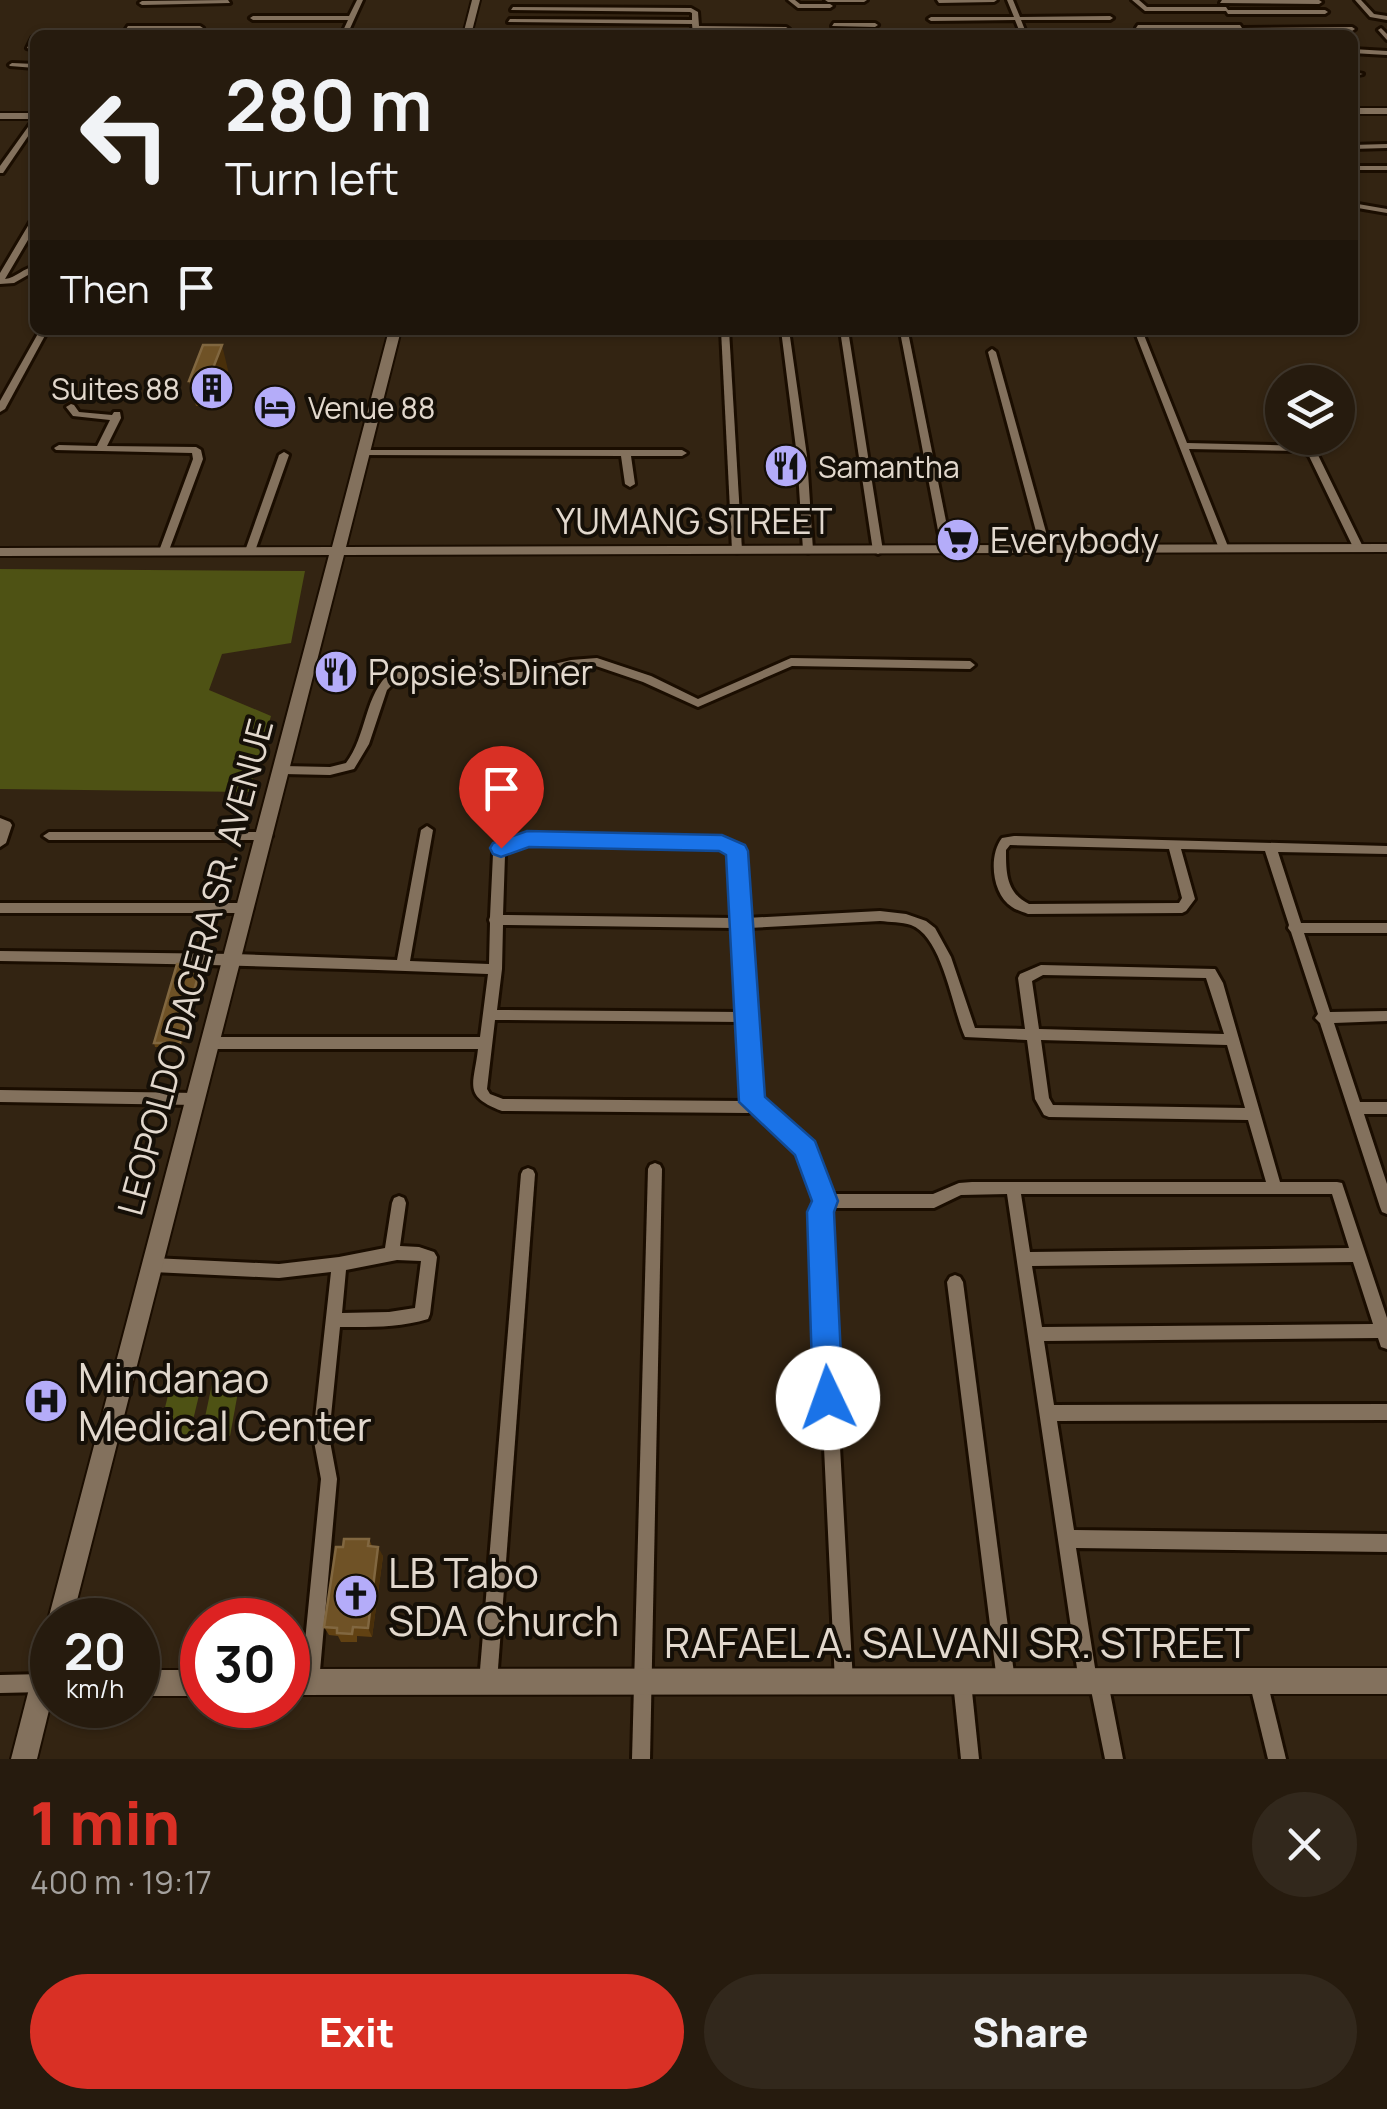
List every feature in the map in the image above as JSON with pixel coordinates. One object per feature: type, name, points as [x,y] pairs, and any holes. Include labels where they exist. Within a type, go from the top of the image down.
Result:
[{"type":"main road","points":[[468,30],[476,0]]},
{"type":"main road","points":[[1358,112],[1387,112]]},
{"type":"main road","points":[[0,116],[30,118]]},
{"type":"main road","name":"LEOPOLDO DACERA SR. AVENUE","points":[[66,1598],[394,335]]},
{"type":"main road","name":"YUMANG STREET","points":[[0,552],[1387,548]]},
{"type":"main road","name":"RAFAEL A. SALVANI SR. STREET","points":[[310,1682],[1387,1681]]},
{"type":"main road","points":[[24,1759],[34,1728]]},
{"type":"street","points":[[346,30],[360,0]]},
{"type":"street","points":[[791,0],[798,6],[864,0]]},
{"type":"street","points":[[939,0],[994,0]]},
{"type":"street","points":[[1010,0],[1022,30]]},
{"type":"street","points":[[1136,0],[1146,10],[1224,6],[1326,12],[1318,1]]},
{"type":"street","points":[[1358,0],[1372,16],[1387,18]]},
{"type":"street","points":[[128,30],[142,2],[228,2]]},
{"type":"street","points":[[828,2],[835,30]]},
{"type":"street","points":[[1224,6],[1241,30]]},
{"type":"street","points":[[509,30],[513,7],[691,10],[695,11],[696,28]]},
{"type":"street","points":[[253,18],[351,18]]},
{"type":"street","points":[[931,18],[1110,18]]},
{"type":"street","points":[[510,21],[734,30]]},
{"type":"street","points":[[834,26],[875,25]]},
{"type":"street","points":[[1138,27],[1216,30]]},
{"type":"street","points":[[164,30],[200,28]]},
{"type":"street","points":[[779,30],[786,28]]},
{"type":"street","points":[[1297,30],[1352,29]]},
{"type":"street","points":[[1381,30],[1387,38]]},
{"type":"street","points":[[1358,51],[1387,52]]},
{"type":"street","points":[[12,66],[30,66]]},
{"type":"street","points":[[0,171],[30,126]]},
{"type":"street","points":[[1358,147],[1387,146]]},
{"type":"street","points":[[0,150],[15,150]]},
{"type":"street","points":[[1358,168],[1387,168]]},
{"type":"street","points":[[1358,206],[1387,211]]},
{"type":"street","points":[[0,281],[30,230]]},
{"type":"street","points":[[0,281],[10,281],[30,270]]},
{"type":"street","points":[[0,409],[41,335]]},
{"type":"street","points":[[725,335],[737,550]]},
{"type":"street","points":[[786,335],[802,456],[808,550]]},
{"type":"street","points":[[845,335],[878,551]]},
{"type":"street","points":[[1140,335],[1224,549]]},
{"type":"street","points":[[905,336],[947,551]]},
{"type":"street","points":[[992,352],[1046,550]]},
{"type":"street","points":[[71,407],[76,414],[117,415],[102,448]]},
{"type":"street","points":[[1184,446],[1305,448],[1313,454],[1358,548]]},
{"type":"street","points":[[59,448],[191,448],[199,454],[164,552]]},
{"type":"street","points":[[364,453],[682,453]]},
{"type":"street","points":[[250,551],[284,454]]},
{"type":"street","points":[[626,454],[630,484]]},
{"type":"street","points":[[283,770],[330,771],[350,766],[366,744],[384,682],[395,675],[521,676],[597,662],[646,678],[698,703],[791,662],[970,665]]},
{"type":"street","points":[[0,822],[6,825],[0,843]]},
{"type":"street","points":[[402,966],[428,830]]},
{"type":"street","points":[[49,836],[266,836]]},
{"type":"street","points":[[752,1102],[741,1110],[493,1104],[480,1090],[495,969],[499,854],[508,843],[527,839],[728,844],[737,851],[752,1102],[806,1148],[825,1201],[820,1212],[824,1325],[844,1682]]},
{"type":"street","points":[[1174,844],[1189,899],[1182,908],[1028,909],[1012,902],[1002,882],[1000,849],[1006,841],[1174,844],[1387,850]]},
{"type":"street","points":[[1270,848],[1322,1018],[1387,1207]]},
{"type":"street","points":[[0,908],[247,908]]},
{"type":"street","points":[[495,920],[740,922],[880,916],[920,924],[938,938],[970,1033],[1231,1040]]},
{"type":"street","points":[[1294,928],[1387,928]]},
{"type":"street","points":[[0,956],[234,959],[495,969]]},
{"type":"street","points":[[1251,1114],[1054,1113],[1044,1106],[1042,1099],[1025,978],[1034,971],[1196,971],[1214,977],[1275,1189]]},
{"type":"street","points":[[490,1014],[747,1017]]},
{"type":"street","points":[[1322,1018],[1387,1016]]},
{"type":"street","points":[[212,1042],[486,1043]]},
{"type":"street","points":[[0,1096],[197,1100]]},
{"type":"street","points":[[1355,1108],[1387,1108]]},
{"type":"street","points":[[642,1759],[655,1169]]},
{"type":"street","points":[[488,1682],[528,1174]]},
{"type":"street","points":[[1013,1188],[1068,1539],[1094,1682],[1114,1759]]},
{"type":"street","points":[[825,1201],[934,1201],[959,1189],[1337,1188],[1386,1336],[1038,1334]]},
{"type":"street","points":[[391,1256],[398,1203]]},
{"type":"street","points":[[1025,1258],[1360,1255]]},
{"type":"street","points":[[153,1265],[279,1271],[391,1256],[428,1257],[422,1314],[334,1320]]},
{"type":"street","points":[[310,1608],[329,1479],[321,1436],[339,1264]]},
{"type":"street","points":[[955,1282],[1006,1682]]},
{"type":"street","points":[[1048,1413],[1387,1412]]},
{"type":"street","points":[[1068,1539],[1387,1543]]},
{"type":"street","points":[[1258,1681],[1277,1759]]},
{"type":"street","points":[[962,1682],[970,1759]]},
{"type":"street","points":[[0,1684],[30,1683]]},
{"type":"green space","points":[[0,569],[305,571],[291,643],[222,654],[209,690],[271,716],[249,792],[0,789]]},
{"type":"green space","points":[[174,1370],[205,1370],[189,1437],[158,1437]]},
{"type":"green space","points":[[215,1370],[242,1370],[230,1436],[201,1436]]},
{"type":"building","points":[[203,345],[222,345],[208,381],[189,381]]},
{"type":"building","points":[[177,964],[201,965],[180,1043],[154,1043]]},
{"type":"building","name":"LB Tabo SDA Church","points":[[344,1539],[369,1539],[368,1546],[378,1547],[368,1628],[353,1627],[352,1634],[324,1627],[336,1547],[343,1547]]},
{"type":"place","name":"Suites 88","points":[[212,388]]},
{"type":"place","name":"Venue 88","points":[[275,407]]},
{"type":"place","name":"Samantha","points":[[786,466]]},
{"type":"place","name":"Everybody","points":[[958,540]]},
{"type":"place","name":"Popsie's Diner","points":[[336,672]]},
{"type":"place","name":"Mindanao Medical Center","points":[[46,1401]]},
{"type":"place","name":"LB Tabo SDA Church","points":[[356,1596]]},
{"type":"route","points":[[501,848],[527,839],[722,843],[737,851],[752,1102],[806,1148],[825,1201],[820,1212],[828,1398]]}]
